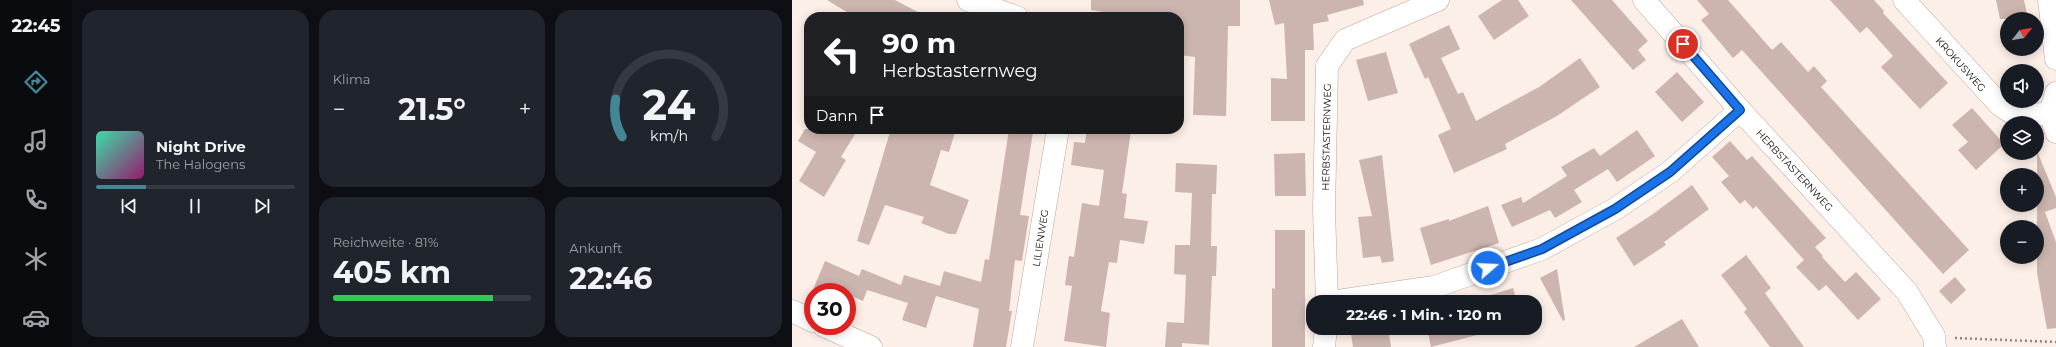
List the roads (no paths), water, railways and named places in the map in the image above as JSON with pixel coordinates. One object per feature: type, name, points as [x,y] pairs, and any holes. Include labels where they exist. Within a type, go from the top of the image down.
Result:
[{"type":"street","points":[[968,0],[1003,12]]},
{"type":"street","name":"HERBSTASTERNWEG","points":[[1327,295],[1324,210],[1327,66],[1344,40],[1399,8],[1438,0]]},
{"type":"street","name":"HERBSTASTERNWEG","points":[[1644,0],[1740,110],[1906,292],[1935,342]]},
{"type":"street","name":"KROKUSWEG","points":[[1904,0],[2000,106],[2014,114],[2054,113]]},
{"type":"street","points":[[2049,0],[2056,59]]},
{"type":"street","points":[[1379,295],[1434,287],[1542,249],[1615,209],[1670,172],[1740,110]]},
{"type":"street","name":"LILIENWEG","points":[[1022,347],[1057,134]]},
{"type":"street","points":[[792,310],[804,316]]},
{"type":"street","points":[[844,335],[871,347]]},
{"type":"street","points":[[1324,347],[1325,335]]}]
